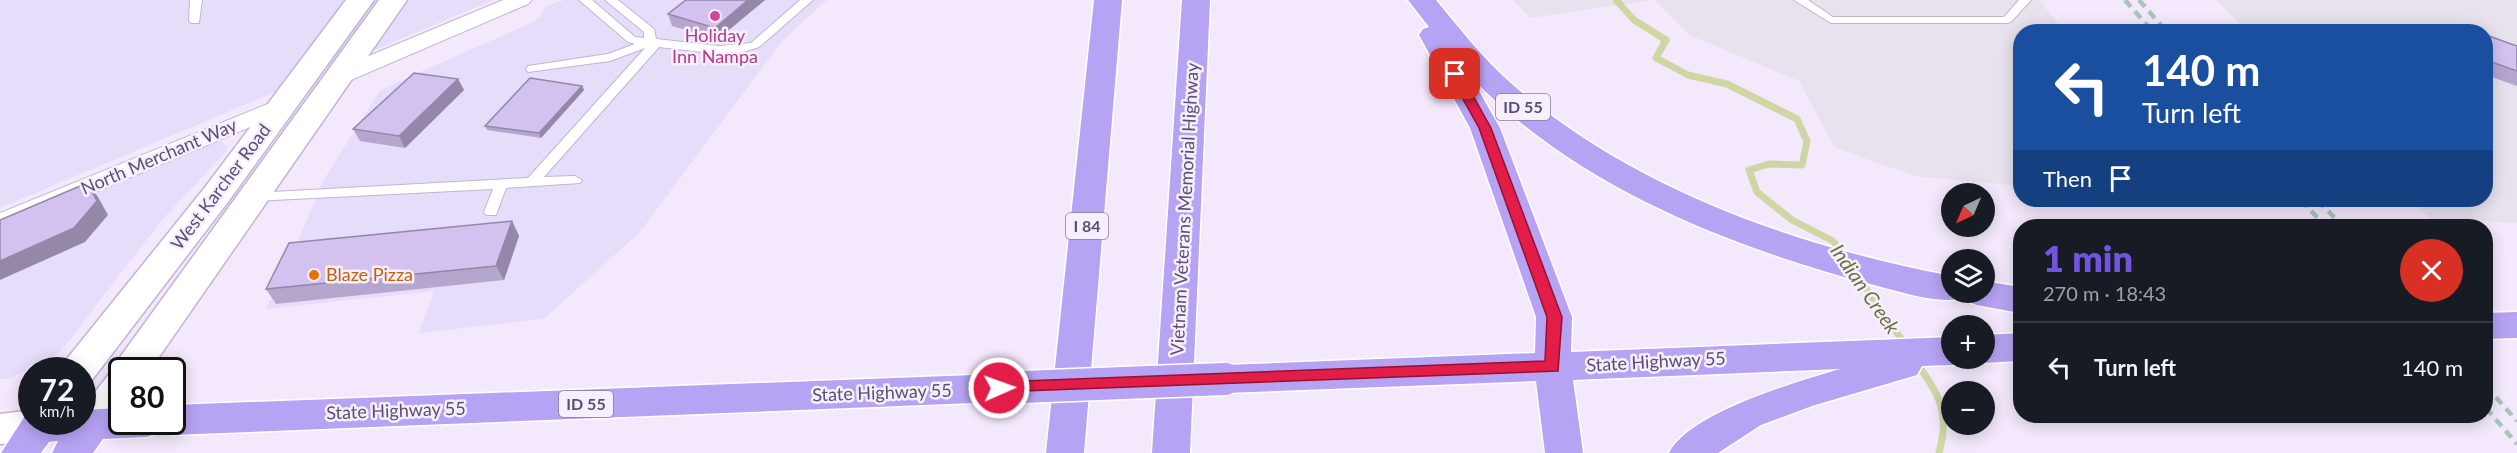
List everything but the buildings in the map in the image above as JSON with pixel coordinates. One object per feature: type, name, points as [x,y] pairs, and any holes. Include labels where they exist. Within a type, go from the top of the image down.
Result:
[{"type":"highway","name":"I 84","points":[[1065,453],[1108,0]]},
{"type":"highway","name":"Vietnam Veterans Memorial Highway","points":[[1171,453],[1196,0]]},
{"type":"highway","points":[[1408,0],[1435,38],[1485,128],[1554,317],[1553,367],[1564,453]]},
{"type":"highway","name":"ID 55","points":[[1422,0],[1502,91],[1571,145],[1645,189],[1733,226],[1829,260],[1941,286]]},
{"type":"highway","points":[[1995,295],[2013,299]]},
{"type":"highway","points":[[2493,326],[2517,325]]},
{"type":"highway","points":[[1995,348],[2013,347]]},
{"type":"highway","name":"State Highway 55","points":[[186,419],[1941,352]]},
{"type":"highway","points":[[1688,453],[1748,414],[1804,394],[1941,355]]},
{"type":"highway","points":[[46,435],[82,438],[108,432]]},
{"type":"main road","name":"West Karcher Road","points":[[89,357],[285,104],[360,0]]},
{"type":"main road","points":[[336,78],[331,69],[332,63],[376,0]]},
{"type":"main road","name":"West Karcher Road","points":[[140,357],[393,0]]},
{"type":"main road","points":[[82,438],[108,403]]},
{"type":"main road","points":[[0,429],[18,432]]},
{"type":"street","points":[[336,78],[521,0]]},
{"type":"street","name":"North Merchant Way","points":[[0,224],[285,104]]},
{"type":"lane","points":[[195,21],[196,0]]},
{"type":"lane","points":[[585,0],[632,40],[719,50],[749,47],[762,40],[807,0]]},
{"type":"lane","points":[[611,0],[650,31],[653,43]]},
{"type":"lane","points":[[1800,0],[1831,20],[1942,22],[2007,20],[2025,0]]},
{"type":"lane","points":[[532,69],[610,57],[653,43]]},
{"type":"lane","points":[[532,183],[653,43]]},
{"type":"lane","points":[[252,197],[575,180]]},
{"type":"lane","points":[[491,212],[501,184]]},
{"type":"shaded area","points":[[0,0],[493,0],[0,208]]},
{"type":"shaded area","points":[[564,0],[827,0],[783,40],[640,232],[544,319],[419,333],[434,291],[266,309],[285,270],[279,270],[299,239],[323,181],[380,90],[533,22],[541,16],[544,7]]},
{"type":"shaded area","points":[[1513,0],[1651,0],[1531,18]]},
{"type":"shaded area","points":[[1655,0],[2039,0],[2058,24],[2013,24],[2013,185],[1915,176],[1835,148],[1799,81],[1689,35]]},
{"type":"shaded area","points":[[2216,0],[2517,0],[2517,223],[2493,222],[2493,219],[2431,219],[2418,207],[2493,207],[2493,24],[2240,24]]},
{"type":"shaded area","points":[[222,141],[228,148],[162,220],[64,347],[54,357],[18,357],[18,374],[8,379],[0,379],[0,233],[202,146]]},
{"type":"waterway","name":"Indian Creek","points":[[1616,0],[1634,20],[1666,40],[1656,58],[1688,75],[1727,84],[1797,119],[1807,141],[1802,165],[1769,164],[1749,170],[1757,192],[1792,220],[1833,241],[1844,257]]},
{"type":"waterway","name":"Indian Creek","points":[[1856,274],[1906,346]]},
{"type":"waterway","name":"Indian Creek","points":[[1917,363],[1941,405],[1943,426],[1939,453]]},
{"type":"railway","points":[[2125,0],[2146,24]]},
{"type":"railway","points":[[2139,0],[2160,24]]},
{"type":"railway","points":[[2307,207],[2319,219]]},
{"type":"railway","points":[[2324,207],[2336,219]]},
{"type":"railway","points":[[2493,394],[2517,421]]},
{"type":"railway","points":[[2493,416],[2517,444]]},
{"type":"place","name":"Holiday Inn Nampa","points":[[715,16]]},
{"type":"place","name":"Blaze Pizza","points":[[314,275]]},
{"type":"route","points":[[999,388],[1553,367],[1554,317],[1485,128],[1455,74]]}]
